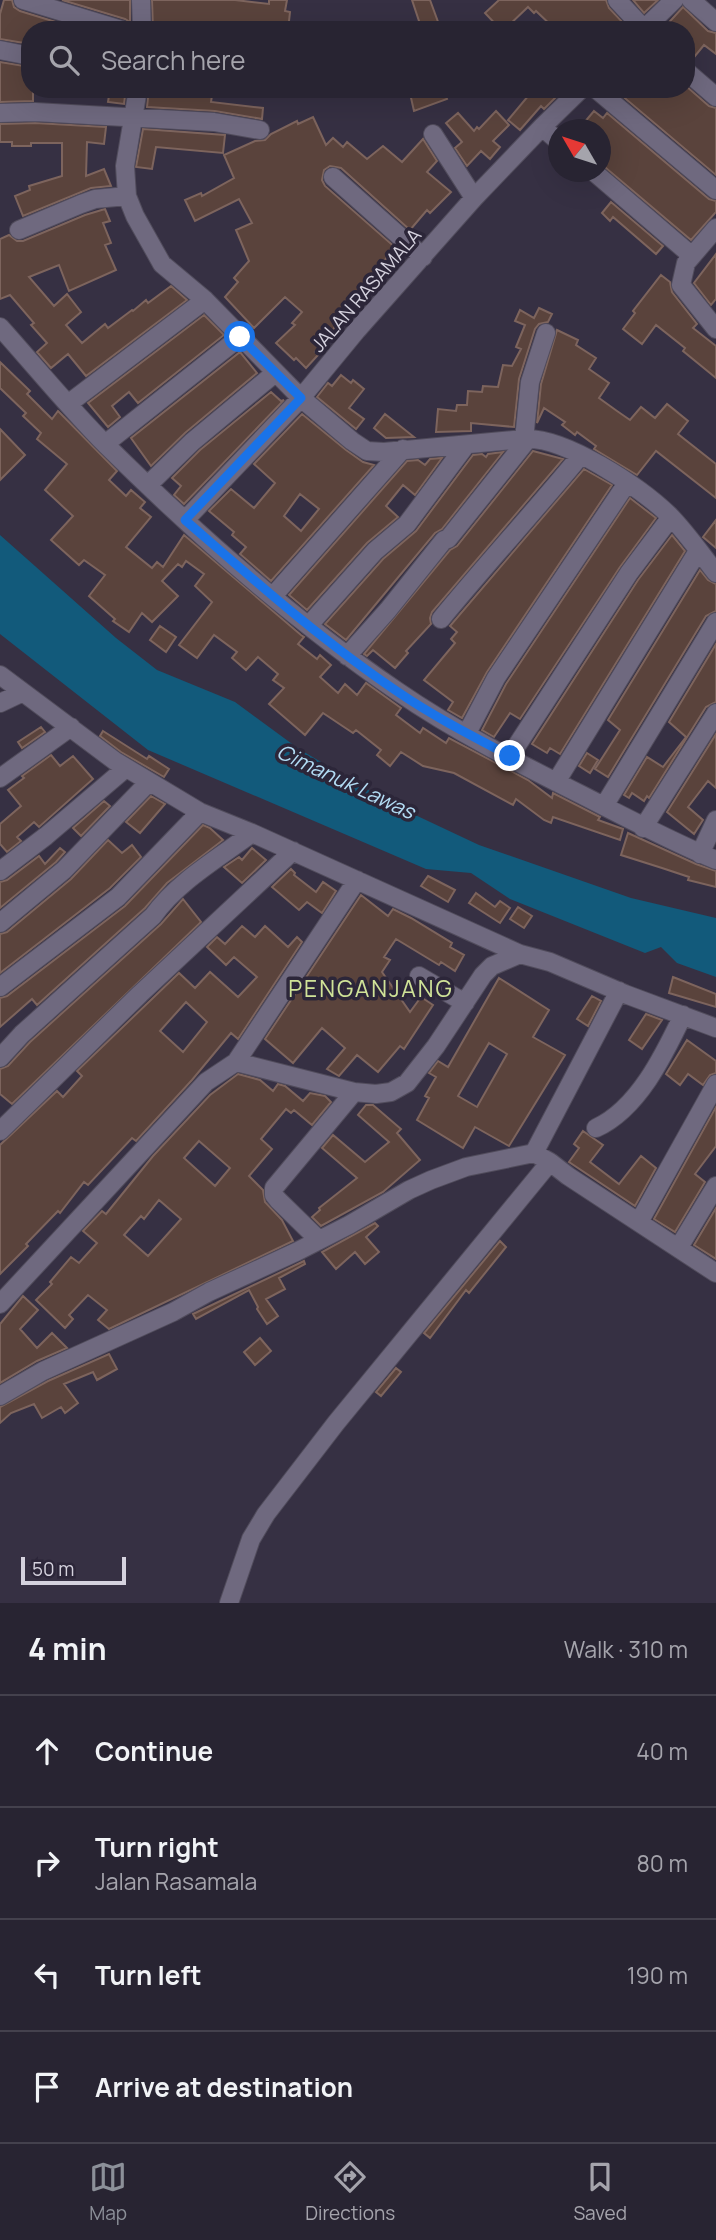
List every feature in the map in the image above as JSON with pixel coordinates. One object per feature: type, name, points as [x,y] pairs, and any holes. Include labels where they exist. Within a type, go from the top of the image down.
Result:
[{"type":"street","points":[[23,0],[92,21]]},
{"type":"street","points":[[141,0],[142,21]]},
{"type":"street","points":[[617,0],[637,21]]},
{"type":"street","points":[[652,21],[674,0]]},
{"type":"street","points":[[691,0],[716,22]]},
{"type":"street","points":[[0,50],[21,54]]},
{"type":"street","points":[[695,79],[716,97]]},
{"type":"street","points":[[136,98],[125,166],[127,196],[162,264],[205,300],[301,398],[352,441],[367,451],[384,452],[526,439],[545,440],[580,455],[626,483],[671,517],[716,573]]},
{"type":"street","name":"JALAN RASAMALA","points":[[185,520],[301,398],[357,330],[474,198],[572,98]]},
{"type":"street","points":[[607,98],[716,190]]},
{"type":"street","points":[[0,113],[35,112],[133,117],[170,122],[214,122],[260,131]]},
{"type":"street","points":[[541,127],[548,133]]},
{"type":"street","points":[[433,134],[474,198]]},
{"type":"street","points":[[333,177],[423,257]]},
{"type":"street","points":[[606,182],[691,255]]},
{"type":"street","points":[[19,230],[95,199],[127,196]]},
{"type":"street","points":[[716,228],[691,255],[683,270],[681,285],[716,329]]},
{"type":"street","points":[[68,404],[205,300]]},
{"type":"street","points":[[0,327],[105,444],[185,520],[347,656],[401,694],[556,782],[643,828],[708,857],[716,820]]},
{"type":"street","points":[[347,656],[444,540],[448,539],[526,439],[530,382],[546,333]]},
{"type":"street","points":[[105,444],[240,337]]},
{"type":"street","points":[[148,485],[192,442],[275,373]]},
{"type":"street","points":[[309,625],[375,551],[407,524],[466,445]]},
{"type":"street","points":[[273,596],[403,449]]},
{"type":"street","points":[[442,619],[491,559],[540,506],[580,455]]},
{"type":"street","points":[[467,733],[496,678],[626,483]]},
{"type":"street","points":[[510,756],[629,573],[671,517]]},
{"type":"street","points":[[556,782],[698,551]]},
{"type":"street","points":[[604,806],[716,622]]},
{"type":"street","points":[[0,676],[126,768],[200,812],[520,954],[550,961],[622,993],[716,1028]]},
{"type":"street","points":[[0,704],[21,693]]},
{"type":"street","points":[[643,828],[716,713]]},
{"type":"street","points":[[0,778],[71,727]]},
{"type":"street","points":[[0,871],[126,768]]},
{"type":"street","points":[[0,922],[64,870],[149,782]]},
{"type":"street","points":[[0,987],[118,897],[200,812]]},
{"type":"street","points":[[0,1058],[22,1034],[153,916],[179,888],[252,833]]},
{"type":"street","points":[[0,1131],[140,994],[293,851]]},
{"type":"street","points":[[0,1304],[206,1082],[236,1062],[356,880]]},
{"type":"street","points":[[236,1062],[354,1092],[391,1092],[407,1083],[436,1046],[483,975],[492,966],[520,954]]},
{"type":"street","points":[[419,976],[464,1003]]},
{"type":"street","points":[[229,1603],[251,1539],[266,1514],[542,1157],[622,993]]},
{"type":"street","points":[[596,1128],[622,1112],[642,1087],[683,1014]]},
{"type":"street","points":[[639,1222],[716,1084]]},
{"type":"street","points":[[319,1240],[278,1200],[274,1195],[274,1188],[354,1092]]},
{"type":"street","points":[[0,1396],[43,1371],[173,1312],[319,1240],[409,1189],[467,1167],[542,1157],[716,1273]]},
{"type":"street","points":[[679,1247],[716,1186]]},
{"type":"water","name":"Cimanuk Lawas","points":[[0,535],[116,638],[157,670],[235,702],[299,749],[394,805],[479,845],[631,898],[716,918],[716,977],[677,963],[661,947],[645,953],[510,899],[471,873],[426,869],[148,750],[0,634]]},
{"type":"building","points":[[4,0],[12,0],[14,7],[20,11],[53,21],[21,21],[21,42],[0,39],[0,14]]},
{"type":"building","points":[[62,0],[130,0],[130,21]]},
{"type":"building","points":[[152,0],[235,0],[269,4],[269,0],[287,0],[285,11],[290,12],[289,21],[153,21]]},
{"type":"building","points":[[412,0],[430,0],[438,21],[419,21]]},
{"type":"building","points":[[499,0],[606,0],[609,8],[621,21],[547,21],[528,7],[513,21],[493,21],[485,13]]},
{"type":"building","points":[[633,0],[658,0],[644,13]]},
{"type":"building","points":[[683,7],[708,31],[716,33],[716,54],[704,45],[695,56],[695,21],[670,21]]},
{"type":"building","points":[[0,62],[21,66],[21,98],[33,98],[33,101],[0,102]]},
{"type":"building","points":[[695,94],[709,106],[716,108],[716,175],[625,98],[695,98]]},
{"type":"building","points":[[109,98],[125,98],[124,104],[108,102]]},
{"type":"building","points":[[148,98],[212,98],[211,102],[263,108],[262,119],[215,111],[147,107]]},
{"type":"building","points":[[411,98],[447,99],[414,111]]},
{"type":"building","points":[[526,98],[555,98],[544,109],[541,106],[520,130],[508,120]]},
{"type":"building","points":[[496,111],[509,125],[493,141],[500,147],[490,159],[481,151],[467,166],[455,148],[462,142],[446,123],[458,113],[474,131]]},
{"type":"building","points":[[594,111],[603,118],[607,113],[709,199],[716,201],[716,212],[691,240],[611,172],[611,119],[587,119]]},
{"type":"building","points":[[313,117],[326,145],[333,138],[343,147],[347,142],[367,159],[383,146],[402,162],[423,139],[437,161],[427,172],[451,192],[430,213],[427,210],[410,230],[341,168],[330,166],[324,170],[322,180],[325,186],[397,249],[359,290],[363,293],[339,320],[315,352],[318,355],[306,368],[276,343],[295,325],[292,323],[302,312],[285,297],[254,328],[225,297],[238,282],[234,278],[249,261],[236,230],[252,223],[239,199],[195,221],[185,200],[201,193],[202,196],[234,178],[224,155],[255,141],[265,140],[297,121],[298,124]]},
{"type":"building","points":[[0,124],[106,127],[104,144],[87,142],[86,176],[104,169],[111,186],[91,188],[23,216],[15,196],[30,190],[29,186],[62,176],[62,143],[12,146],[12,142],[0,142]]},
{"type":"building","points":[[143,129],[225,135],[223,153],[156,147],[152,169],[136,167]]},
{"type":"building","points":[[611,202],[663,246],[656,254],[613,217],[610,221],[602,213]]},
{"type":"building","points":[[105,209],[110,221],[103,223],[111,243],[105,245],[116,270],[69,291],[59,265],[29,277],[54,306],[67,294],[81,312],[66,325],[82,343],[105,324],[108,328],[146,300],[148,303],[171,286],[187,300],[86,376],[68,354],[51,368],[37,352],[47,343],[31,325],[34,323],[10,295],[0,299],[0,239],[9,235],[17,241],[23,241]]},
{"type":"building","points":[[716,254],[716,299],[711,305],[694,283]]},
{"type":"building","points":[[661,275],[670,282],[672,292],[697,324],[693,328],[716,346],[716,378],[656,325],[642,344],[623,329],[635,313],[633,311]]},
{"type":"building","points":[[539,308],[552,314],[548,322],[539,324],[535,329],[519,379],[514,427],[471,423],[471,431],[436,432],[438,409],[456,411],[457,405],[467,405],[468,391],[482,392],[483,386],[498,387],[503,365],[512,366],[521,349],[516,347],[525,325],[515,321],[520,310],[534,318]]},
{"type":"building","points":[[204,315],[224,335],[138,403],[129,392],[112,406],[120,417],[108,427],[88,403]]},
{"type":"building","points":[[557,330],[578,340],[576,345],[596,358],[589,369],[609,383],[599,398],[617,411],[630,420],[641,407],[655,418],[667,404],[688,421],[678,434],[716,464],[716,498],[656,451],[637,475],[594,449],[596,446],[577,432],[575,435],[562,425],[565,422],[544,408],[537,423],[541,384]]},
{"type":"building","points":[[240,352],[257,373],[185,433],[151,466],[131,438]]},
{"type":"building","points":[[0,362],[30,391],[27,394],[52,419],[58,411],[117,471],[109,480],[126,496],[131,490],[145,502],[140,508],[151,517],[126,547],[152,568],[157,562],[163,567],[184,535],[304,637],[298,644],[317,659],[320,655],[331,665],[320,677],[338,693],[345,684],[357,695],[366,683],[401,708],[396,715],[420,733],[423,728],[446,743],[449,738],[528,780],[552,798],[553,793],[600,817],[598,820],[623,829],[620,840],[553,817],[551,823],[516,799],[513,805],[454,773],[423,766],[401,752],[390,766],[377,755],[381,750],[356,730],[353,733],[323,713],[305,735],[269,704],[284,688],[273,680],[278,674],[258,657],[246,670],[232,658],[237,652],[214,635],[197,658],[179,645],[212,602],[195,586],[204,574],[186,561],[182,567],[178,564],[162,581],[178,596],[152,622],[142,613],[129,632],[113,621],[115,619],[89,596],[105,575],[84,560],[79,565],[51,540],[73,516],[45,490],[67,464],[37,439],[41,433],[23,416],[26,413],[0,388]]},
{"type":"building","points":[[341,375],[364,389],[349,408],[364,419],[356,429],[317,397],[328,383],[332,386]]},
{"type":"building","points":[[271,392],[281,401],[284,400],[184,504],[174,495],[181,486],[172,478],[200,450]]},
{"type":"building","points":[[302,414],[346,450],[363,462],[374,465],[271,581],[240,554],[246,547],[232,535],[234,532],[209,511],[231,489],[254,508],[275,483],[254,464]],"holes":[[[300,494],[319,509],[301,531],[284,516]]]},
{"type":"building","points":[[385,414],[414,437],[386,438],[374,428]]},
{"type":"building","points":[[0,429],[25,455],[0,480]]},
{"type":"building","points":[[533,451],[563,459],[432,612],[431,624],[406,651],[408,653],[395,668],[373,650],[367,656],[364,654],[450,550],[457,546]]},
{"type":"building","points":[[503,452],[442,529],[435,533],[346,640],[325,624],[383,559],[416,531],[473,455],[482,454],[486,457],[488,454]]},
{"type":"building","points":[[442,458],[415,495],[403,485],[386,506],[398,517],[367,543],[307,610],[289,595],[407,461],[418,460],[425,465],[430,459]]},
{"type":"building","points":[[584,469],[612,485],[487,672],[462,718],[448,710],[453,702],[424,680],[455,643],[451,639],[457,632],[450,626]]},
{"type":"building","points":[[630,498],[656,518],[620,567],[520,719],[510,713],[494,737],[482,730],[506,684]]},
{"type":"building","points":[[716,520],[716,548],[703,537]]},
{"type":"building","points":[[672,535],[685,551],[560,754],[550,748],[547,753],[532,744],[638,580]]},
{"type":"building","points":[[700,570],[708,580],[716,584],[716,611],[706,616],[608,777],[595,769],[620,730],[608,720]]},
{"type":"building","points":[[160,626],[176,637],[166,652],[150,640]]},
{"type":"building","points":[[716,644],[716,702],[706,707],[649,798],[647,796],[644,801],[632,793],[629,798],[624,795],[647,757],[663,767],[686,737],[669,722]]},
{"type":"building","points":[[41,727],[45,732],[22,748],[18,742]]},
{"type":"building","points":[[103,731],[147,759],[149,756],[169,769],[164,777],[121,752],[100,736]]},
{"type":"building","points":[[716,734],[716,788],[708,781],[688,807],[703,820],[694,834],[667,812]]},
{"type":"building","points":[[587,753],[598,760],[590,773],[579,766]]},
{"type":"building","points":[[51,755],[60,766],[73,756],[93,779],[39,827],[34,822],[17,837],[21,841],[7,852],[0,844],[0,824],[21,806],[8,790]]},
{"type":"building","points":[[151,796],[165,804],[140,833],[126,822]]},
{"type":"building","points":[[104,801],[110,806],[81,836],[73,828]]},
{"type":"building","points":[[203,825],[223,840],[167,883],[145,908],[37,1005],[32,999],[0,1027],[0,998],[7,996],[125,906]]},
{"type":"building","points":[[628,833],[716,871],[716,887],[688,880],[689,877],[621,855]]},
{"type":"building","points":[[108,840],[122,853],[132,845],[141,857],[110,888],[0,973],[0,934],[7,932],[71,879]]},
{"type":"building","points":[[60,848],[65,852],[56,862],[0,908],[0,882],[7,880],[39,856],[45,864]]},
{"type":"building","points":[[252,848],[266,860],[242,883],[224,867],[239,857],[242,860]]},
{"type":"building","points":[[291,869],[294,875],[316,892],[323,882],[336,891],[322,913],[307,902],[299,910],[272,887]]},
{"type":"building","points":[[428,876],[455,890],[448,902],[421,886]]},
{"type":"building","points":[[476,893],[495,907],[500,901],[510,908],[500,923],[469,903]]},
{"type":"building","points":[[361,895],[388,916],[393,909],[411,918],[452,943],[450,947],[464,955],[455,971],[441,962],[439,965],[396,939],[384,957],[390,960],[382,972],[410,1012],[421,997],[433,1005],[404,1049],[400,1046],[378,1072],[357,1055],[339,1076],[327,1069],[345,1048],[322,1028],[293,1063],[265,1039]]},
{"type":"building","points":[[183,899],[201,922],[12,1104],[0,1094],[0,1069],[8,1066],[30,1042],[161,924]]},
{"type":"building","points":[[518,907],[532,916],[524,928],[510,919]]},
{"type":"building","points":[[242,926],[255,937],[265,926],[288,947],[297,937],[302,942],[238,1039],[231,1033],[136,1141],[132,1138],[88,1185],[84,1182],[60,1213],[58,1211],[0,1274],[0,1145],[57,1091],[63,1097],[82,1076],[77,1071],[179,973],[195,988],[210,972],[238,997],[257,977],[234,957],[226,965],[207,947],[217,937],[225,944]],"holes":[[[186,1002],[207,1022],[183,1052],[160,1031]]]},
{"type":"building","points":[[673,977],[716,994],[716,1007],[669,993]]},
{"type":"building","points":[[499,978],[549,1010],[533,1037],[565,1055],[509,1146],[475,1127],[463,1148],[417,1120],[429,1098],[425,1096],[436,1077],[429,1073],[438,1061],[448,1067]],"holes":[[[489,1043],[507,1054],[477,1107],[458,1096]]]},
{"type":"building","points":[[592,996],[601,1001],[588,1026],[577,1019]]},
{"type":"building","points":[[646,1014],[662,1020],[642,1049],[629,1040]]},
{"type":"building","points":[[687,1040],[716,1061],[716,1073],[710,1075],[703,1085],[688,1074],[680,1085],[666,1074]]},
{"type":"building","points":[[238,1074],[260,1080],[273,1091],[278,1084],[285,1086],[303,1101],[310,1093],[325,1096],[331,1102],[312,1125],[294,1110],[291,1113],[286,1109],[261,1139],[272,1149],[249,1176],[263,1190],[265,1202],[282,1220],[293,1241],[109,1329],[98,1320],[107,1310],[88,1295],[69,1315],[73,1319],[65,1328],[36,1300],[52,1284],[50,1282],[71,1257],[79,1263],[97,1243],[83,1231],[102,1211],[106,1214],[153,1156],[210,1095]],"holes":[[[199,1141],[230,1168],[215,1186],[184,1158]],[[159,1200],[181,1219],[148,1256],[124,1235],[141,1216],[144,1219]]]},
{"type":"building","points":[[366,1105],[373,1105],[401,1129],[397,1133],[420,1160],[383,1192],[321,1226],[312,1217],[319,1208],[357,1178],[322,1148],[333,1135],[365,1162],[389,1142],[358,1115]]},
{"type":"building","points":[[716,1107],[716,1146],[695,1174],[705,1182],[675,1232],[654,1219]]},
{"type":"building","points":[[583,1131],[603,1145],[590,1162],[619,1184],[641,1156],[656,1168],[635,1206],[569,1162],[579,1148],[574,1144]]},
{"type":"building","points":[[716,1208],[716,1259],[694,1245]]},
{"type":"building","points":[[375,1223],[378,1226],[366,1237],[379,1252],[365,1264],[355,1252],[336,1269],[322,1252]]},
{"type":"building","points":[[500,1241],[506,1247],[469,1293],[466,1290],[430,1338],[424,1333]]},
{"type":"building","points":[[304,1261],[305,1264],[279,1278],[285,1289],[266,1299],[278,1316],[267,1324],[249,1290],[196,1319],[193,1314]]},
{"type":"building","points":[[23,1296],[38,1310],[20,1329],[37,1348],[52,1333],[67,1348],[37,1361],[0,1383],[0,1324]]},
{"type":"building","points":[[260,1338],[271,1351],[255,1365],[244,1352]]},
{"type":"building","points":[[109,1354],[117,1369],[97,1380],[93,1372],[64,1384],[78,1403],[65,1413],[61,1407],[42,1418],[34,1404],[11,1413],[0,1423],[0,1407],[48,1381]]},
{"type":"building","points":[[396,1368],[401,1372],[381,1396],[376,1392]]},
{"type":"district","name":"PENGANJANG","points":[[371,988]]},
{"type":"route","points":[[240,337],[301,398],[185,520],[258,584],[363,667],[401,694],[510,756]]}]
